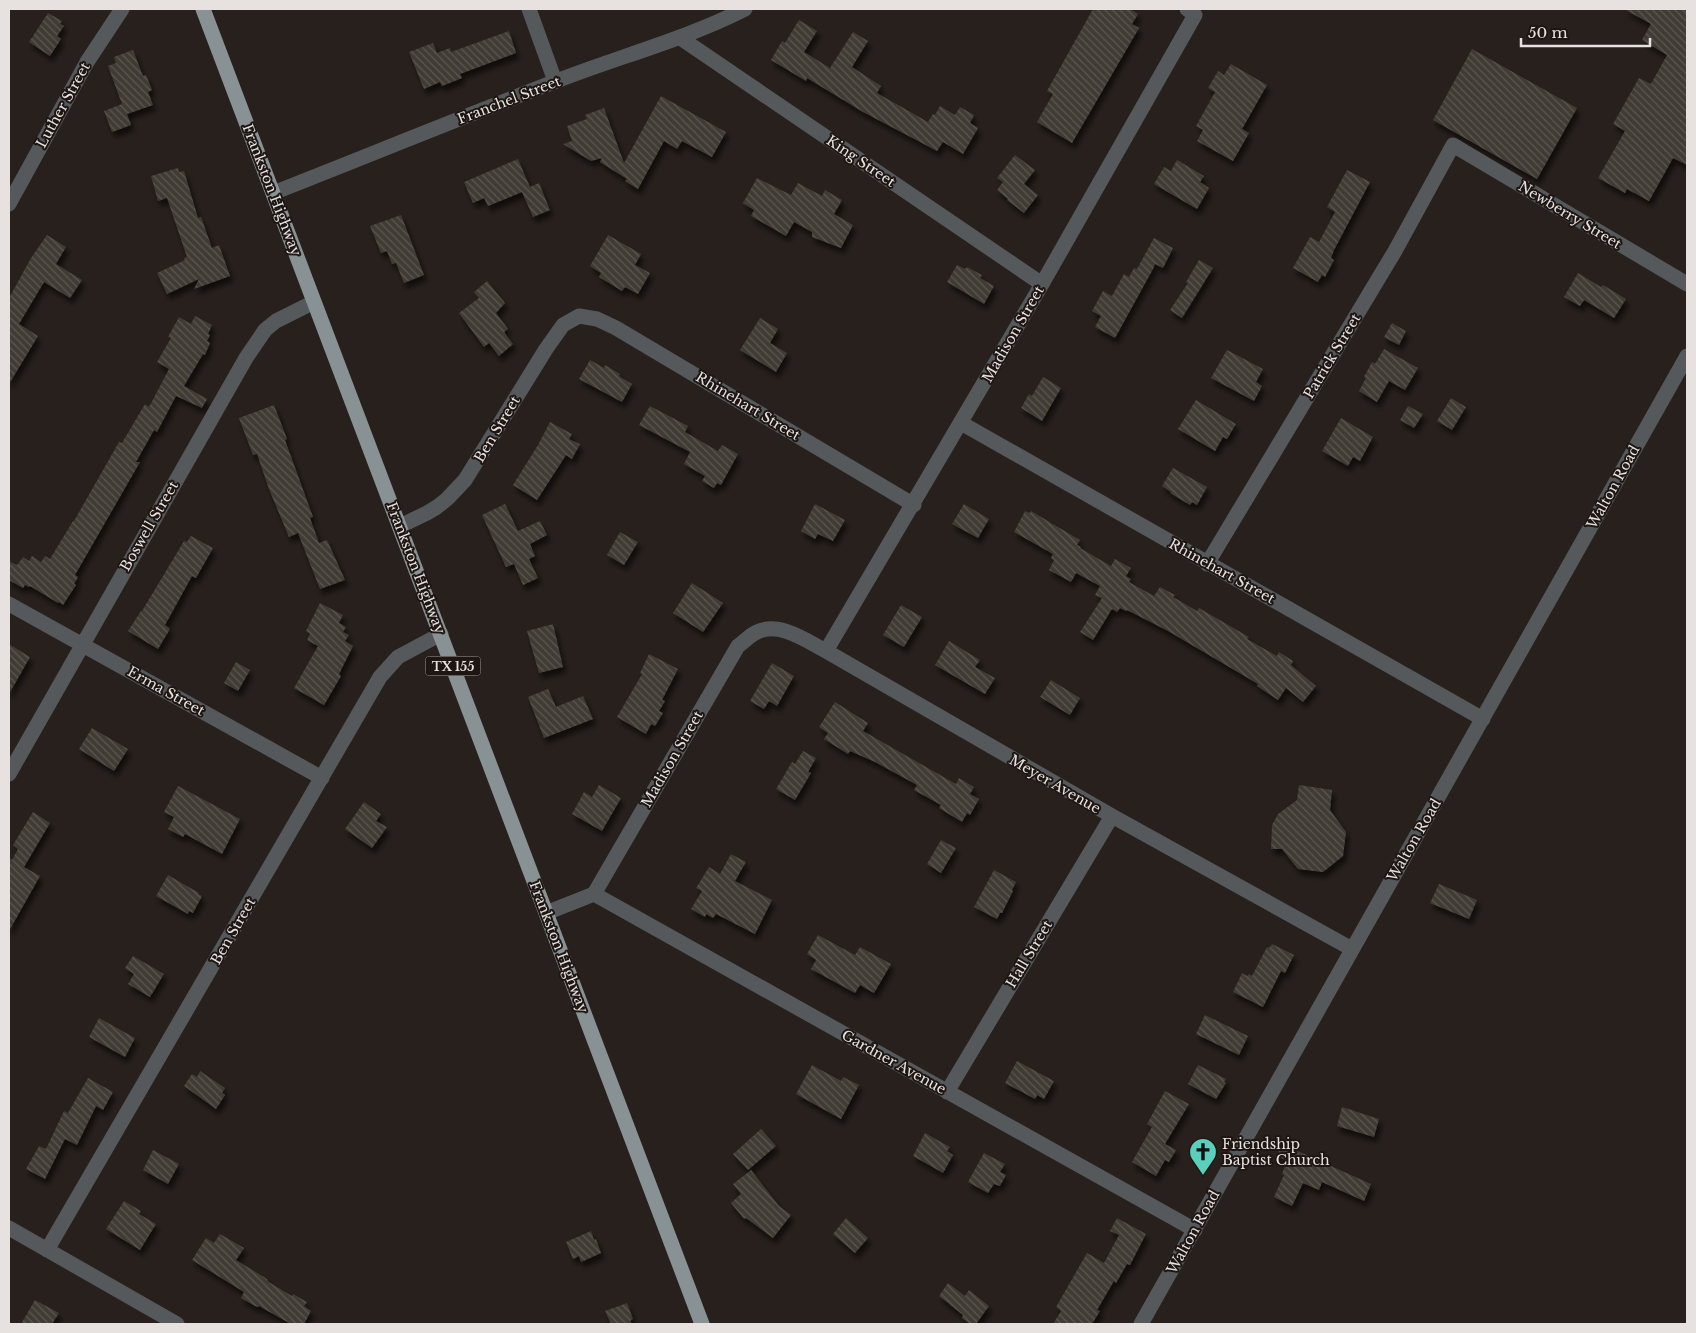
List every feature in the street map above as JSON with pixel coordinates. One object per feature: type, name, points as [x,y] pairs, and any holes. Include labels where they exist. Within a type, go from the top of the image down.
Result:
[{"type":"main road","name":"Frankston Highway","points":[[203,9],[702,1324]]},
{"type":"street","name":"Luther Street","points":[[9,204],[87,62],[122,9]]},
{"type":"street","points":[[529,9],[555,81]]},
{"type":"street","name":"Franchel Street","points":[[273,193],[555,81],[726,19],[745,9]]},
{"type":"street","name":"Madison Street","points":[[826,651],[914,505],[1042,284],[1191,12]]},
{"type":"street","name":"King Street","points":[[679,37],[1042,284]]},
{"type":"street","name":"Newberry Street","points":[[1453,146],[1687,284]]},
{"type":"street","name":"Patrick Street","points":[[1207,564],[1395,251],[1453,146]]},
{"type":"street","name":"Boswell Street","points":[[9,774],[258,340],[265,330],[276,321],[314,302]]},
{"type":"street","name":"Rhinehart Street","points":[[579,316],[597,319],[616,328],[914,505]]},
{"type":"street","name":"Ben Street","points":[[400,526],[427,513],[447,499],[465,480],[563,324],[579,316]]},
{"type":"street","name":"Walton Road","points":[[1141,1324],[1687,356]]},
{"type":"street","name":"Rhinehart Street","points":[[961,423],[1207,564],[1483,718]]},
{"type":"street","name":"Erma Street","points":[[9,604],[322,778]]},
{"type":"street","name":"Meyer Avenue","points":[[757,631],[777,629],[794,634],[826,651],[1112,816],[1352,949]]},
{"type":"street","name":"Madison Street","points":[[594,894],[738,646],[757,631]]},
{"type":"street","name":"Ben Street","points":[[47,1250],[380,678],[389,666],[407,651],[441,634]]},
{"type":"street","name":"Hall Street","points":[[947,1092],[1112,816]]},
{"type":"street","points":[[546,913],[594,894]]},
{"type":"street","name":"Gardner Avenue","points":[[594,894],[1195,1230]]},
{"type":"street","points":[[9,1228],[177,1324]]},
{"type":"building","points":[[1093,9],[1130,9],[1138,14],[1132,24],[1139,28],[1072,143],[1037,122],[1053,94],[1047,91]]},
{"type":"building","points":[[1624,9],[1687,9],[1687,165],[1673,158],[1649,201],[1627,189],[1625,193],[1598,178],[1625,131],[1613,124],[1639,78],[1651,84],[1667,55],[1642,40],[1651,24]]},
{"type":"building","points":[[48,13],[62,21],[60,24],[64,26],[57,36],[61,39],[50,56],[29,42]]},
{"type":"building","points":[[799,20],[817,31],[804,52],[830,68],[853,32],[868,41],[852,67],[881,86],[877,93],[928,122],[940,106],[955,115],[960,107],[974,115],[970,123],[978,128],[963,154],[943,142],[937,151],[863,112],[807,78],[806,81],[771,60],[782,41],[785,43]]},
{"type":"building","points":[[509,31],[516,53],[460,74],[462,78],[442,86],[440,82],[424,89],[409,52],[433,43],[437,53],[450,48],[451,52]]},
{"type":"building","points":[[1472,49],[1577,108],[1537,179],[1433,120]]},
{"type":"building","points":[[133,50],[143,76],[146,75],[152,90],[148,92],[153,105],[127,114],[131,125],[112,132],[104,111],[122,104],[108,66],[116,63],[114,57]]},
{"type":"building","points":[[1231,64],[1267,85],[1242,129],[1249,133],[1233,161],[1197,141],[1203,130],[1196,126],[1215,92],[1208,88],[1218,71],[1224,75]]},
{"type":"building","points":[[661,96],[726,132],[712,157],[682,141],[677,149],[664,141],[638,189],[625,181],[627,179],[600,162],[602,158],[591,161],[563,144],[572,141],[567,126],[587,119],[585,115],[604,108],[624,163]]},
{"type":"building","points":[[1015,155],[1035,170],[1024,184],[1038,195],[1024,213],[997,190],[1003,182],[997,178]]},
{"type":"building","points":[[518,159],[530,187],[539,183],[550,210],[533,217],[522,192],[488,206],[484,198],[473,203],[464,182]]},
{"type":"building","points":[[1177,160],[1204,176],[1200,182],[1209,188],[1197,209],[1154,184],[1164,167],[1171,171]]},
{"type":"building","points":[[178,168],[179,172],[184,171],[198,218],[201,217],[212,248],[219,245],[230,276],[194,289],[199,279],[167,294],[157,273],[185,260],[184,258],[187,257],[167,198],[158,201],[151,176]]},
{"type":"building","points":[[1347,170],[1370,182],[1334,250],[1331,258],[1334,260],[1325,277],[1322,275],[1318,282],[1293,268],[1310,237],[1319,242],[1335,212],[1327,207]]},
{"type":"building","points":[[757,178],[791,195],[798,183],[822,196],[825,190],[842,200],[834,214],[853,225],[841,248],[812,237],[812,232],[794,222],[786,236],[751,216],[754,210],[743,203]]},
{"type":"building","points":[[401,215],[424,275],[404,283],[396,263],[392,264],[387,251],[381,253],[370,226]]},
{"type":"building","points":[[47,235],[66,247],[56,264],[82,280],[70,298],[44,282],[19,324],[38,336],[9,384],[9,298],[31,258]]},
{"type":"building","points":[[608,235],[641,254],[635,265],[650,273],[638,294],[625,287],[622,291],[599,277],[601,273],[590,266]]},
{"type":"building","points":[[1154,238],[1173,248],[1163,268],[1155,264],[1115,338],[1095,327],[1101,316],[1092,311],[1103,291],[1112,296],[1124,274],[1129,277],[1134,268],[1137,269]]},
{"type":"building","points":[[1199,260],[1213,268],[1182,318],[1170,310],[1188,283],[1186,282]]},
{"type":"building","points":[[957,265],[965,269],[967,267],[982,275],[980,278],[994,286],[984,304],[947,282]]},
{"type":"building","points":[[1578,273],[1626,299],[1614,318],[1584,300],[1580,306],[1564,297]]},
{"type":"building","points":[[487,281],[505,303],[496,313],[508,329],[504,332],[513,344],[499,356],[489,343],[484,347],[459,313],[479,298],[474,292]]},
{"type":"building","points":[[195,316],[212,325],[207,341],[210,343],[205,355],[203,354],[184,386],[207,399],[202,408],[176,396],[157,432],[154,430],[136,462],[140,462],[75,575],[78,577],[74,584],[76,585],[63,605],[30,586],[25,585],[23,588],[9,580],[9,561],[17,565],[23,557],[29,561],[32,556],[41,562],[45,556],[50,559],[119,442],[122,443],[145,404],[149,407],[169,369],[157,362],[171,338],[168,337],[179,317],[191,324]]},
{"type":"building","points":[[760,318],[778,329],[770,343],[787,353],[776,372],[740,350]]},
{"type":"building","points":[[1392,323],[1406,331],[1399,345],[1384,337]]},
{"type":"building","points":[[1384,349],[1418,368],[1405,390],[1389,381],[1377,402],[1359,391],[1372,362],[1375,364]]},
{"type":"building","points":[[1227,350],[1263,369],[1256,382],[1262,386],[1254,401],[1211,378]]},
{"type":"building","points":[[590,360],[604,368],[605,365],[632,384],[622,402],[579,379]]},
{"type":"building","points":[[1043,377],[1061,388],[1042,421],[1021,408],[1029,394],[1032,396]]},
{"type":"building","points":[[1451,398],[1466,407],[1452,430],[1437,421]]},
{"type":"building","points":[[1196,400],[1236,424],[1227,439],[1223,437],[1215,451],[1178,429]]},
{"type":"building","points":[[274,405],[313,517],[310,518],[319,543],[327,540],[345,580],[320,589],[298,533],[289,537],[257,454],[253,455],[239,418]]},
{"type":"building","points":[[650,406],[688,426],[685,432],[718,451],[722,445],[738,454],[721,485],[717,483],[714,488],[702,481],[705,476],[684,464],[690,452],[639,425]]},
{"type":"building","points":[[1408,406],[1423,414],[1414,428],[1400,420]]},
{"type":"building","points":[[1341,418],[1373,437],[1360,461],[1353,457],[1348,466],[1322,451]]},
{"type":"building","points":[[550,422],[572,434],[569,439],[580,444],[572,459],[566,455],[537,500],[513,485]]},
{"type":"building","points":[[1173,468],[1207,487],[1197,505],[1192,502],[1190,505],[1162,486]]},
{"type":"building","points":[[505,504],[518,531],[540,521],[547,535],[530,544],[535,556],[529,559],[538,578],[523,585],[514,564],[506,567],[482,515]]},
{"type":"building","points":[[815,504],[845,520],[833,541],[818,534],[815,539],[801,531]]},
{"type":"building","points":[[964,504],[989,519],[978,538],[952,524]]},
{"type":"building","points":[[1025,511],[1030,513],[1031,511],[1080,540],[1077,545],[1080,548],[1111,566],[1115,559],[1131,568],[1126,576],[1131,579],[1129,582],[1154,596],[1160,587],[1197,611],[1199,608],[1249,637],[1247,639],[1277,656],[1279,652],[1293,661],[1291,665],[1316,686],[1303,702],[1286,688],[1278,700],[1257,686],[1258,684],[1168,631],[1120,608],[1117,612],[1112,609],[1093,640],[1080,632],[1102,598],[1095,595],[1100,586],[1076,573],[1071,582],[1049,570],[1054,560],[1051,558],[1053,554],[1014,532]]},
{"type":"building","points":[[620,532],[638,542],[624,565],[607,555]]},
{"type":"building","points":[[191,536],[213,548],[196,578],[192,576],[165,625],[170,629],[158,649],[128,631],[184,541],[187,542]]},
{"type":"building","points":[[692,583],[723,603],[703,632],[673,613]]},
{"type":"building","points":[[320,603],[343,615],[339,623],[346,627],[343,632],[349,635],[345,641],[353,646],[339,674],[341,676],[324,705],[294,688],[318,646],[307,640],[310,634],[306,631]]},
{"type":"building","points":[[901,605],[922,617],[904,647],[883,635]]},
{"type":"building","points":[[553,624],[563,667],[539,673],[527,631]]},
{"type":"building","points":[[949,641],[980,660],[975,667],[995,678],[985,694],[935,665]]},
{"type":"building","points":[[9,644],[30,657],[9,694]]},
{"type":"building","points":[[649,654],[678,669],[662,700],[665,701],[659,711],[663,713],[655,726],[651,724],[646,734],[617,717],[642,674],[640,673]]},
{"type":"building","points":[[236,662],[250,670],[238,691],[224,683]]},
{"type":"building","points":[[772,663],[794,676],[777,706],[769,701],[764,709],[750,701]]},
{"type":"building","points":[[1051,680],[1080,698],[1070,715],[1040,697]]},
{"type":"building","points":[[548,689],[556,707],[583,696],[593,719],[544,738],[528,697]]},
{"type":"building","points":[[835,702],[868,723],[863,731],[956,784],[959,778],[974,787],[970,794],[979,799],[970,815],[967,813],[962,822],[939,808],[941,805],[914,790],[917,785],[875,762],[850,751],[848,754],[824,739],[828,733],[819,727]]},
{"type":"building","points":[[92,728],[128,749],[114,771],[79,749]]},
{"type":"building","points":[[803,751],[816,758],[808,772],[811,773],[795,800],[776,789],[792,762],[795,764]]},
{"type":"building","points":[[599,785],[621,798],[602,831],[572,814],[584,792],[592,797]]},
{"type":"building","points":[[1299,785],[1332,790],[1330,810],[1346,832],[1343,856],[1323,872],[1298,869],[1282,849],[1271,849],[1272,825],[1278,814],[1297,800]]},
{"type":"building","points":[[178,786],[240,819],[222,854],[185,834],[183,837],[168,829],[174,817],[164,812]]},
{"type":"building","points":[[364,802],[381,814],[376,821],[387,827],[372,848],[345,829]]},
{"type":"building","points":[[33,812],[50,823],[24,867],[40,876],[9,931],[9,858],[12,860],[18,849],[13,845]]},
{"type":"building","points":[[941,840],[956,848],[941,873],[927,864]]},
{"type":"building","points":[[731,854],[746,862],[735,881],[772,900],[755,934],[716,914],[713,918],[706,914],[705,917],[691,909],[702,891],[696,888],[709,867],[720,874]]},
{"type":"building","points":[[994,870],[1016,882],[1002,913],[1000,913],[997,919],[974,907]]},
{"type":"building","points":[[168,875],[202,896],[193,913],[189,911],[188,914],[156,896]]},
{"type":"building","points":[[1439,884],[1477,900],[1469,919],[1430,903]]},
{"type":"building","points":[[818,935],[855,955],[860,947],[891,964],[874,993],[860,985],[855,993],[811,969],[816,960],[807,954]]},
{"type":"building","points":[[1272,944],[1294,955],[1285,973],[1281,971],[1263,1007],[1233,992],[1242,973],[1252,976],[1267,947],[1269,948]]},
{"type":"building","points":[[133,956],[164,974],[150,997],[128,984],[134,974],[125,968]]},
{"type":"building","points":[[1205,1015],[1248,1036],[1239,1055],[1196,1034]]},
{"type":"building","points":[[99,1018],[135,1038],[125,1057],[89,1037]]},
{"type":"building","points":[[1017,1061],[1054,1081],[1044,1099],[1037,1095],[1035,1099],[1005,1083]]},
{"type":"building","points":[[812,1065],[841,1081],[843,1077],[859,1085],[841,1119],[796,1094]]},
{"type":"building","points":[[1198,1065],[1226,1079],[1224,1082],[1226,1083],[1216,1099],[1188,1084]]},
{"type":"building","points":[[200,1071],[225,1088],[222,1093],[225,1095],[216,1109],[184,1086],[192,1074],[197,1077]]},
{"type":"building","points":[[88,1078],[113,1092],[103,1110],[96,1106],[77,1145],[65,1139],[45,1179],[26,1169],[39,1146],[46,1149],[64,1111],[68,1113]]},
{"type":"building","points":[[1165,1091],[1189,1104],[1165,1144],[1176,1150],[1169,1162],[1165,1160],[1156,1176],[1132,1162],[1152,1127],[1147,1124]]},
{"type":"building","points":[[1342,1107],[1379,1119],[1374,1137],[1337,1126]]},
{"type":"building","points":[[761,1129],[776,1146],[748,1170],[733,1154]]},
{"type":"building","points":[[925,1133],[950,1147],[947,1151],[953,1155],[943,1173],[913,1156]]},
{"type":"building","points":[[1282,1144],[1371,1184],[1364,1201],[1322,1182],[1319,1190],[1303,1183],[1292,1206],[1274,1197],[1284,1175],[1282,1174],[1287,1161],[1277,1156]]},
{"type":"building","points":[[153,1150],[179,1164],[168,1184],[143,1170]]},
{"type":"building","points":[[984,1153],[1005,1164],[1000,1172],[1006,1175],[1000,1186],[994,1184],[988,1193],[968,1182]]},
{"type":"building","points":[[751,1170],[779,1206],[791,1215],[773,1238],[746,1218],[744,1219],[731,1203],[741,1194],[733,1184]]},
{"type":"building","points":[[124,1201],[141,1211],[139,1214],[156,1224],[140,1250],[106,1229]]},
{"type":"building","points":[[846,1218],[868,1238],[855,1253],[833,1234]]},
{"type":"building","points":[[1117,1218],[1146,1234],[1130,1265],[1127,1264],[1116,1283],[1114,1281],[1097,1310],[1100,1311],[1092,1324],[1053,1324],[1061,1311],[1056,1307],[1087,1253],[1104,1263],[1119,1235],[1110,1231]]},
{"type":"building","points":[[591,1231],[601,1253],[581,1262],[579,1256],[573,1259],[566,1242]]},
{"type":"building","points":[[220,1234],[244,1248],[236,1260],[292,1296],[293,1294],[307,1302],[304,1306],[311,1311],[304,1324],[291,1324],[241,1298],[244,1292],[192,1260],[206,1238],[214,1243]]},
{"type":"building","points":[[948,1283],[965,1296],[969,1290],[989,1306],[976,1324],[970,1324],[962,1318],[963,1315],[939,1296]]},
{"type":"building","points":[[35,1300],[59,1313],[52,1324],[21,1324]]},
{"type":"building","points":[[627,1303],[633,1319],[630,1321],[632,1324],[611,1324],[605,1311]]},
{"type":"place","name":"Friendship Baptist Church","points":[[1203,1176]]}]
